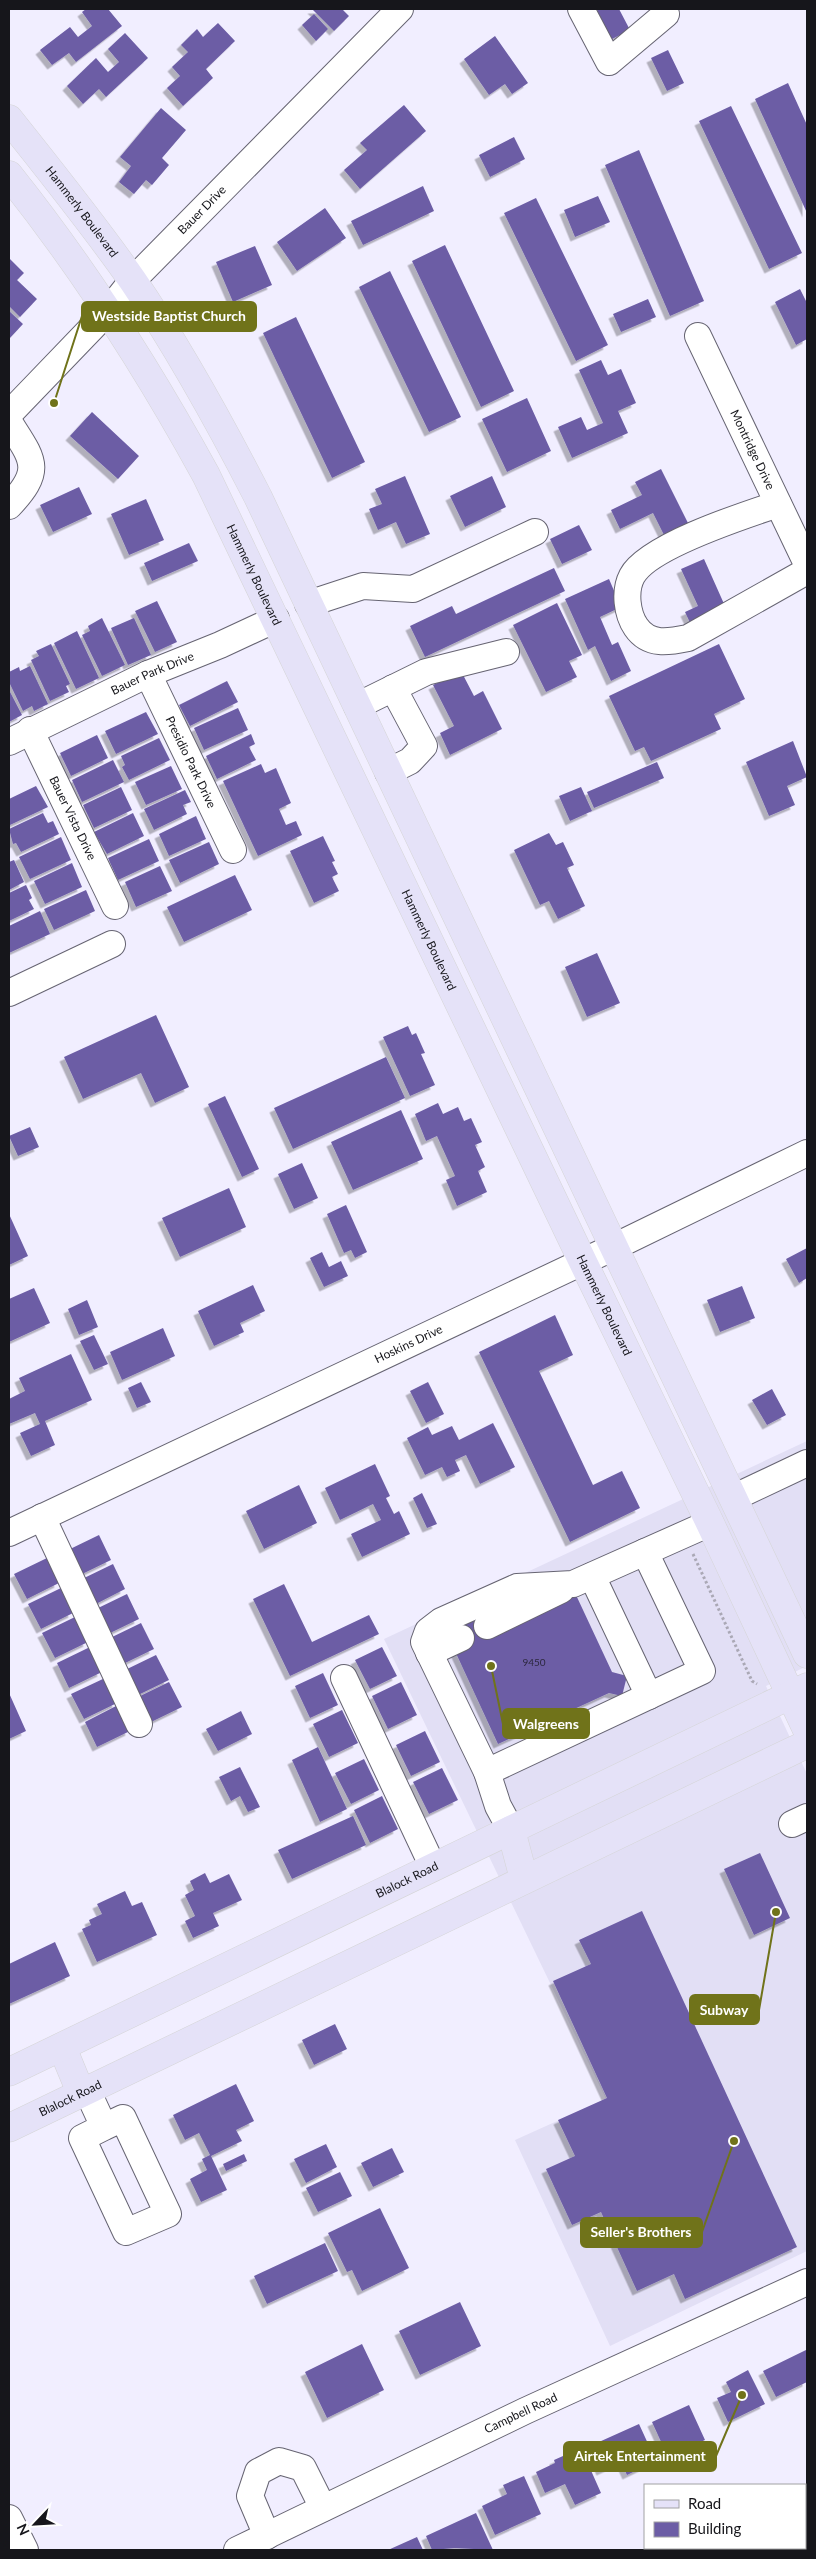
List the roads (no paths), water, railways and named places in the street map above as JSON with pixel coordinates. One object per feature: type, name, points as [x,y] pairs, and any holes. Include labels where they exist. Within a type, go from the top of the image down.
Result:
[{"type":"main road","name":"Hammerly Boulevard","points":[[9,119],[68,193],[132,281],[176,349],[220,424],[357,706],[807,1654]]},
{"type":"main road","name":"Hammerly Boulevard","points":[[9,175],[109,310],[176,419],[206,475],[582,1262],[710,1523],[799,1690],[807,1730]]},
{"type":"main road","points":[[276,619],[308,604]]},
{"type":"main road","points":[[402,883],[434,869]]},
{"type":"main road","name":"Blalock Road","points":[[9,2072],[799,1690]]},
{"type":"main road","name":"Blalock Road","points":[[9,2128],[807,1744]]},
{"type":"main road","points":[[511,1830],[524,1879]]},
{"type":"main road","points":[[62,2047],[84,2092]]},
{"type":"street","name":"Bauer Drive","points":[[9,414],[109,310],[132,281],[400,9]]},
{"type":"street","points":[[581,9],[608,62],[666,14],[664,9]]},
{"type":"street","name":"Montridge Drive","points":[[698,336],[807,564]]},
{"type":"street","points":[[9,422],[31,458],[33,470],[21,493],[9,506]]},
{"type":"street","points":[[778,504],[677,542],[644,562],[631,576],[627,602],[632,621],[640,632],[653,641],[668,642],[688,638],[807,571]]},
{"type":"street","points":[[308,604],[363,586],[413,589],[535,532]]},
{"type":"street","name":"Bauer Park Drive","points":[[20,736],[148,674],[220,645],[276,619]]},
{"type":"street","points":[[357,706],[426,672],[506,652]]},
{"type":"street","name":"Presidio Park Drive","points":[[148,674],[232,850]]},
{"type":"street","points":[[388,772],[410,761],[424,746],[393,688]]},
{"type":"street","name":"Bauer Vista Drive","points":[[20,736],[115,906]]},
{"type":"street","points":[[9,993],[112,944]]},
{"type":"street","name":"Hoskins Drive","points":[[9,1533],[614,1247],[807,1153]]},
{"type":"street","points":[[733,1498],[807,1463]]},
{"type":"street","points":[[42,1517],[139,1724]]},
{"type":"street","points":[[487,1626],[582,1580],[710,1523]]},
{"type":"street","points":[[488,1772],[702,1671],[645,1552]]},
{"type":"street","points":[[511,1830],[498,1806],[488,1772],[424,1642],[428,1631],[441,1621],[517,1587],[582,1580]]},
{"type":"street","points":[[582,1580],[649,1696]]},
{"type":"street","points":[[429,1653],[461,1638]]},
{"type":"street","points":[[344,1678],[433,1867]]},
{"type":"street","points":[[84,2092],[104,2127]]},
{"type":"street","name":"Campbell Road","points":[[238,2550],[525,2411],[807,2282]]},
{"type":"street","points":[[268,2536],[250,2496],[258,2472],[279,2461],[304,2468],[323,2508]]},
{"type":"street","points":[[9,2518],[25,2550]]},
{"type":"place","name":"Westside Baptist Church","points":[[54,403]]},
{"type":"place","name":"Walgreens","points":[[491,1666]]},
{"type":"place","name":"Subway","points":[[776,1912]]},
{"type":"place","name":"Seller's Brothers","points":[[734,2141]]},
{"type":"place","name":"Airtek Entertainment","points":[[742,2395]]}]
